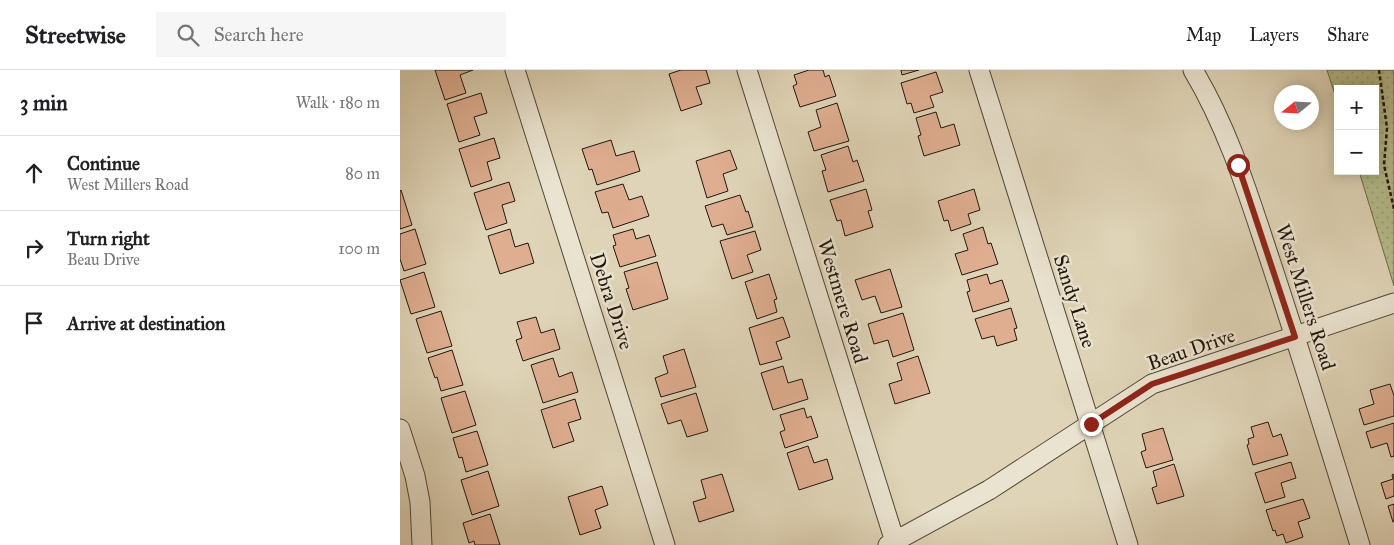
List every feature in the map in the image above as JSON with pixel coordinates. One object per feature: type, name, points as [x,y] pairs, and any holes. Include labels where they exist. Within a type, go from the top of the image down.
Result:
[{"type":"street","name":"Debra Drive","points":[[515,70],[665,545]]},
{"type":"street","name":"Westmere Road","points":[[747,70],[893,544]]},
{"type":"street","name":"Sandy Lane","points":[[979,70],[1128,545]]},
{"type":"street","name":"West Millers Road","points":[[1193,70],[1222,125],[1238,165],[1295,337],[1360,545]]},
{"type":"street","name":"Beau Drive","points":[[893,544],[989,490],[1152,384],[1394,303]]},
{"type":"street","points":[[400,429],[415,476],[420,502],[422,545]]},
{"type":"path","points":[[1379,70],[1387,128],[1384,165],[1394,209]]},
{"type":"green space","points":[[1327,70],[1394,70],[1394,286],[1360,175],[1379,175],[1379,85],[1334,85],[1334,92]]},
{"type":"building","points":[[435,70],[473,70],[460,75],[466,93],[445,100]]},
{"type":"building","points":[[681,70],[706,70],[710,83],[696,87],[702,104],[681,111],[669,74]]},
{"type":"building","points":[[809,70],[823,70],[825,77],[829,75],[836,96],[800,107],[793,86],[797,84],[794,75]]},
{"type":"building","points":[[901,70],[919,70],[902,75]]},
{"type":"building","points":[[936,72],[943,92],[930,96],[934,107],[914,113],[911,103],[907,104],[901,83]]},
{"type":"building","points":[[481,93],[487,113],[474,117],[480,135],[459,142],[447,104]]},
{"type":"building","points":[[837,103],[849,141],[814,151],[808,132],[821,127],[816,110]]},
{"type":"building","points":[[936,112],[941,128],[954,124],[960,145],[924,156],[918,136],[921,135],[916,118]]},
{"type":"building","points":[[494,138],[500,158],[487,162],[492,180],[471,187],[459,149]]},
{"type":"building","points":[[611,140],[616,156],[634,151],[640,171],[597,185],[592,169],[589,170],[582,149]]},
{"type":"building","points":[[848,146],[853,162],[857,160],[864,181],[828,192],[822,171],[826,170],[821,155]]},
{"type":"building","points":[[730,150],[737,169],[723,174],[728,191],[707,198],[696,161]]},
{"type":"building","points":[[509,182],[515,201],[502,205],[507,223],[486,230],[474,193]]},
{"type":"building","points":[[623,184],[629,200],[642,196],[649,216],[613,228],[608,212],[602,213],[595,192]]},
{"type":"building","points":[[866,189],[872,210],[868,211],[873,227],[845,236],[841,220],[837,221],[830,200]]},
{"type":"building","points":[[974,189],[980,210],[968,214],[971,224],[951,231],[948,220],[944,221],[938,201]]},
{"type":"building","points":[[400,191],[412,225],[400,229]]},
{"type":"building","points":[[740,195],[753,227],[727,235],[723,224],[712,227],[705,206]]},
{"type":"building","points":[[983,227],[988,244],[991,243],[998,264],[962,275],[955,254],[968,250],[963,234]]},
{"type":"building","points":[[415,229],[426,264],[404,271],[400,259],[400,234]]},
{"type":"building","points":[[510,229],[515,247],[528,243],[534,263],[500,274],[488,236]]},
{"type":"building","points":[[633,229],[636,239],[649,235],[656,256],[620,267],[613,246],[616,245],[613,235]]},
{"type":"building","points":[[755,231],[761,250],[747,255],[753,272],[732,279],[720,241]]},
{"type":"building","points":[[657,262],[668,299],[633,310],[626,289],[629,288],[624,272]]},
{"type":"building","points":[[890,269],[902,307],[881,313],[875,296],[862,300],[855,280]]},
{"type":"building","points":[[424,272],[435,307],[411,314],[400,280]]},
{"type":"building","points":[[769,274],[777,299],[774,300],[777,312],[757,319],[745,282]]},
{"type":"building","points":[[987,274],[990,284],[1002,280],[1009,301],[973,312],[967,292],[970,291],[967,280]]},
{"type":"building","points":[[1011,308],[1017,328],[1014,329],[1017,340],[997,346],[994,336],[982,339],[975,319]]},
{"type":"building","points":[[441,311],[452,346],[427,353],[416,319]]},
{"type":"building","points":[[903,313],[914,350],[893,357],[888,340],[874,344],[868,324]]},
{"type":"building","points":[[536,317],[541,333],[554,329],[560,349],[523,361],[516,340],[522,338],[517,322]]},
{"type":"building","points":[[783,317],[790,337],[776,342],[782,359],[760,365],[749,328]]},
{"type":"building","points":[[684,349],[696,387],[661,397],[655,378],[668,373],[663,356]]},
{"type":"building","points":[[452,350],[463,385],[441,391],[428,358]]},
{"type":"building","points":[[918,356],[930,393],[895,404],[889,384],[902,380],[897,363]]},
{"type":"building","points":[[553,358],[559,377],[572,372],[578,392],[543,403],[531,365]]},
{"type":"building","points":[[783,366],[788,383],[802,379],[808,399],[773,410],[761,373]]},
{"type":"building","points":[[1390,384],[1394,396],[1394,416],[1364,425],[1359,409],[1374,404],[1370,390]]},
{"type":"building","points":[[465,391],[476,425],[452,433],[441,398]]},
{"type":"building","points":[[696,393],[708,431],[687,437],[681,420],[668,424],[661,404]]},
{"type":"building","points":[[575,399],[581,419],[568,423],[574,441],[553,448],[541,410]]},
{"type":"building","points":[[804,408],[807,418],[811,416],[818,437],[785,448],[780,432],[785,430],[780,415]]},
{"type":"building","points":[[1268,422],[1273,437],[1281,434],[1288,455],[1253,465],[1247,445],[1249,444],[1248,439],[1254,437],[1251,427]]},
{"type":"building","points":[[1394,423],[1394,456],[1391,457],[1387,443],[1371,448],[1366,432]]},
{"type":"building","points":[[1163,428],[1173,460],[1146,468],[1141,452],[1146,450],[1142,434]]},
{"type":"building","points":[[477,431],[488,465],[466,472],[462,457],[459,458],[453,438]]},
{"type":"building","points":[[808,446],[814,463],[827,459],[833,479],[799,490],[787,453]]},
{"type":"building","points":[[1291,462],[1296,478],[1281,483],[1285,497],[1265,503],[1255,473]]},
{"type":"building","points":[[1174,464],[1184,496],[1157,504],[1152,488],[1157,486],[1153,471]]},
{"type":"building","points":[[488,471],[499,506],[472,515],[461,480]]},
{"type":"building","points":[[722,474],[734,511],[699,522],[693,502],[706,498],[701,480]]},
{"type":"building","points":[[1394,474],[1394,496],[1386,499],[1381,483],[1393,479],[1392,475]]},
{"type":"building","points":[[602,486],[608,505],[595,510],[601,528],[580,535],[568,497]]},
{"type":"building","points":[[1303,499],[1310,518],[1298,522],[1303,537],[1286,543],[1283,534],[1277,536],[1275,530],[1273,531],[1266,510]]},
{"type":"building","points":[[1394,504],[1394,522],[1393,522],[1388,506]]},
{"type":"building","points":[[490,514],[500,545],[475,545],[474,541],[469,543],[463,523]]},
{"type":"route","points":[[1091,424],[1152,384],[1295,337],[1238,165]]}]
